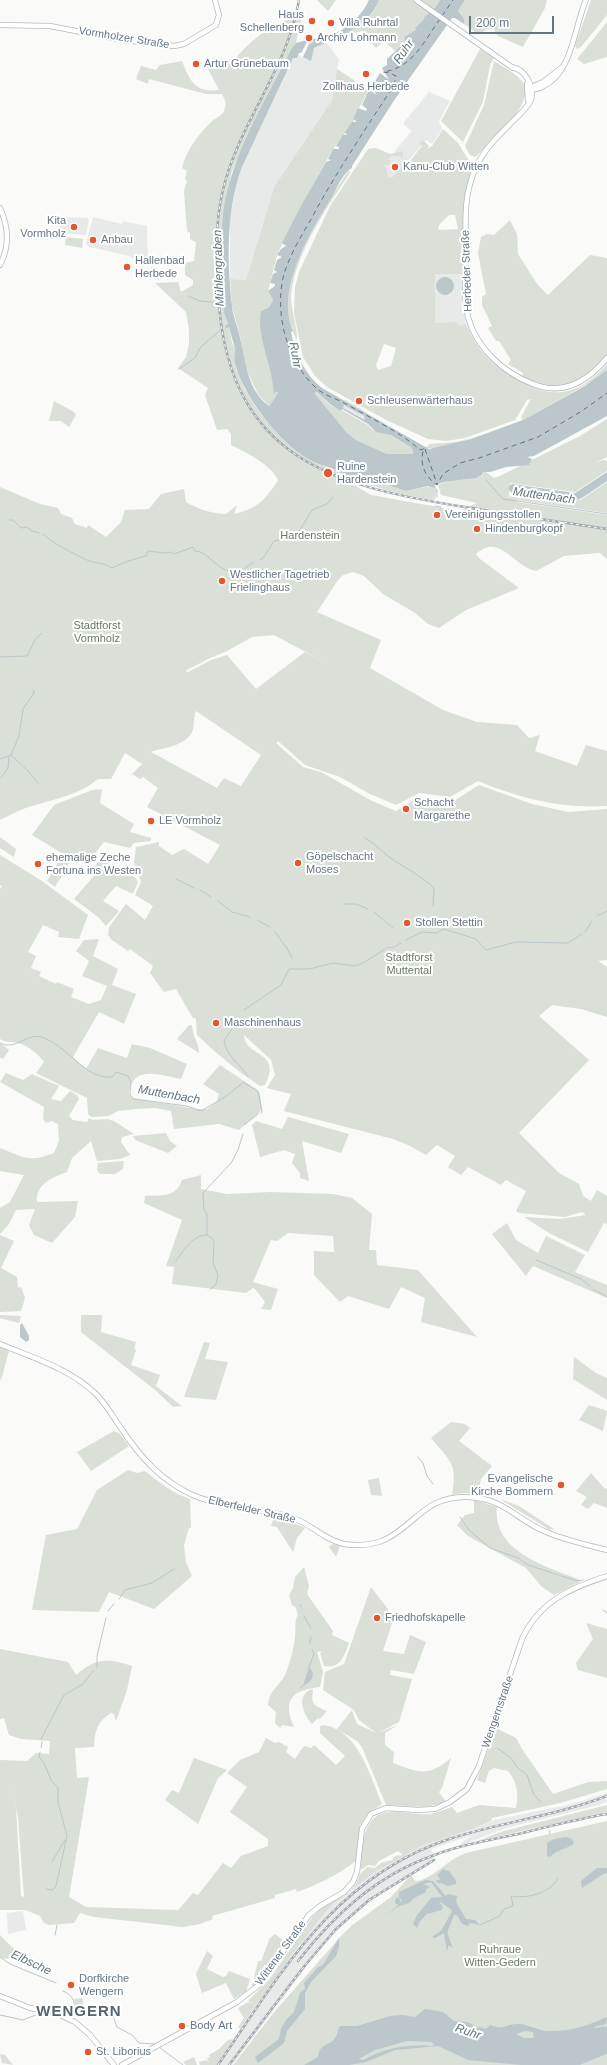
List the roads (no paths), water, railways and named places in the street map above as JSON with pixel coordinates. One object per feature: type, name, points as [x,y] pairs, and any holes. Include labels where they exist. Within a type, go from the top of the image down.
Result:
[{"type":"main road","name":"Vormholzer Straße","points":[[0,25],[58,27],[131,42],[174,46],[184,44],[216,25],[219,14],[215,0]]},
{"type":"main road","points":[[416,0],[510,65],[531,88],[543,82],[562,67],[572,45],[586,0]]},
{"type":"main road","name":"Herbeder Straße","points":[[531,88],[529,104],[488,147],[477,165],[470,184],[466,202],[465,228],[466,308],[471,327],[477,339],[495,361],[520,378],[541,387],[561,388],[576,384],[592,374],[607,358]]},
{"type":"main road","points":[[0,208],[5,220],[8,239],[7,249],[0,265]]},
{"type":"main road","name":"Elberfelder Straße","points":[[0,1344],[63,1370],[81,1382],[98,1396],[133,1445],[157,1472],[182,1490],[206,1500],[288,1516],[302,1522],[331,1540],[346,1544],[358,1545],[372,1544],[385,1539],[418,1514],[439,1502],[457,1498],[480,1498],[504,1506],[546,1532],[607,1550]]},
{"type":"main road","name":"Wengernstraße","points":[[371,1814],[386,1808],[418,1810],[435,1809],[450,1802],[467,1789],[480,1766],[522,1639],[532,1620],[545,1606],[559,1595],[585,1583],[607,1576]]},
{"type":"main road","name":"Wittener Straße","points":[[122,2065],[237,2002],[260,1984],[309,1915],[320,1906],[344,1892],[353,1882],[357,1872],[362,1829],[371,1814]]},
{"type":"main road","points":[[0,1996],[30,2008],[56,2012],[80,2025],[114,2065]]},
{"type":"water","points":[[369,0],[379,0],[368,18],[360,25],[343,35],[314,48],[311,61],[303,57],[309,44],[313,42],[313,39],[322,38],[339,32],[359,15]]},
{"type":"water","name":"Ruhr","points":[[440,0],[465,0],[458,11],[464,19],[464,24],[455,18],[452,18],[395,99],[352,168],[341,180],[315,225],[298,260],[292,279],[289,297],[289,315],[293,331],[291,332],[298,356],[311,377],[322,388],[429,449],[471,439],[523,420],[585,386],[607,370],[607,416],[534,456],[527,457],[532,459],[529,465],[506,467],[490,472],[483,472],[482,475],[485,478],[481,475],[476,478],[444,482],[435,485],[435,488],[428,486],[406,491],[369,479],[348,476],[332,468],[327,470],[328,466],[314,462],[299,453],[271,425],[258,409],[247,392],[240,377],[234,361],[235,348],[229,327],[226,328],[225,326],[228,324],[224,313],[223,303],[222,226],[227,193],[233,172],[250,130],[291,50],[296,43],[307,40],[301,53],[299,53],[297,58],[293,58],[242,167],[233,200],[230,218],[229,272],[233,310],[248,375],[256,392],[269,406],[278,393],[276,391],[274,394],[260,321],[261,311],[269,307],[273,300],[268,291],[275,286],[275,284],[270,283],[273,274],[277,272],[274,270],[277,260],[282,257],[277,255],[281,249],[286,246],[282,243],[326,162],[331,160],[328,159],[333,149],[339,149],[339,147],[336,146],[343,135],[347,135],[345,132],[352,122],[357,122],[353,119],[358,108],[366,111],[367,109],[362,105],[369,90],[377,95],[371,88],[380,73],[389,80],[382,68],[387,65],[387,59],[403,44],[405,48],[408,47],[404,37],[416,30],[415,28],[424,19],[423,18],[435,8]],"holes":[[[317,392],[330,404],[368,424],[376,432],[391,435],[412,448],[413,454],[387,454],[356,440],[347,433],[314,393]],[[344,405],[364,416],[365,420],[343,408]]]},
{"type":"water","points":[[445,277],[451,280],[454,286],[451,292],[445,295],[439,292],[436,286],[439,280]]},
{"type":"water","points":[[607,472],[607,481],[582,498],[574,501],[512,493],[509,490],[509,486],[512,484],[575,493]]},
{"type":"water","points":[[22,1323],[29,1336],[29,1340],[26,1342],[20,1337],[20,1325]]},
{"type":"water","points":[[309,1667],[313,1675],[311,1680],[303,1686]]},
{"type":"water","points":[[566,1837],[572,1839],[574,1844],[550,1857],[547,1856],[547,1843],[554,1839]]},
{"type":"water","points":[[597,1868],[607,1868],[607,1873],[603,1874],[582,1888],[581,1881]]},
{"type":"water","points":[[443,1869],[449,1871],[456,1881],[456,1884],[448,1886],[436,1881],[440,1879],[437,1875]]},
{"type":"water","points":[[425,1880],[433,1881],[446,1896],[448,1894],[457,1896],[456,1902],[466,1919],[475,1920],[480,1925],[470,1923],[468,1926],[462,1924],[457,1915],[454,1915],[448,1929],[448,1934],[453,1948],[449,1945],[447,1951],[444,1933],[435,1938],[432,1937],[441,1931],[452,1910],[439,1901],[443,1907],[442,1910],[427,1914],[420,1921],[417,1928],[413,1924],[417,1915],[431,1898],[442,1897],[431,1882],[423,1884],[430,1887],[426,1889],[426,1892],[414,1898],[409,1903],[397,1907],[385,1917],[398,1905],[395,1903],[396,1898],[398,1897],[401,1902],[402,1900],[399,1898],[399,1892]]},
{"type":"water","points":[[339,1938],[339,1947],[336,1956],[311,1982],[305,1993],[305,2009],[287,2031],[284,2043],[258,2063],[255,2057],[279,2039],[281,2029],[286,2020],[294,2012],[300,1993],[305,1989],[304,1983],[318,1967],[323,1965]]},
{"type":"water","name":"Ruhr","points":[[425,2009],[443,2012],[454,2021],[467,2022],[473,2025],[473,2029],[480,2027],[486,2029],[490,2025],[495,2027],[503,2027],[520,2024],[547,2031],[555,2031],[578,2028],[607,2017],[606,2024],[594,2027],[605,2026],[604,2028],[607,2026],[607,2054],[580,2065],[521,2065],[468,2060],[438,2046],[395,2050],[366,2062],[349,2065],[304,2065],[318,2057],[321,2049],[333,2041],[340,2026],[357,2026],[390,2016],[403,2015],[415,2017]],"holes":[[[525,2031],[533,2032],[534,2038],[524,2038],[516,2034]],[[407,2041],[431,2042],[435,2045],[404,2046],[379,2052],[363,2060],[359,2059],[375,2050]]]},
{"type":"waterway","name":"Mühlengraben","points":[[188,296],[200,301],[219,303]]},
{"type":"waterway","points":[[179,369],[195,358],[200,348],[219,331]]},
{"type":"waterway","name":"Muttenbach","points":[[486,480],[503,499],[607,514]]},
{"type":"waterway","points":[[434,486],[437,490],[437,497]]},
{"type":"waterway","points":[[260,560],[264,557],[274,541],[288,538],[300,530],[312,510],[327,504],[333,497]]},
{"type":"waterway","points":[[435,506],[441,507],[440,509]]},
{"type":"waterway","points":[[9,520],[13,520],[21,528],[27,527],[32,531],[39,533]]},
{"type":"waterway","points":[[43,534],[58,545],[88,561],[112,568],[128,561],[146,556],[148,551],[166,553],[172,552],[174,554],[193,547],[195,551],[205,555],[224,569],[235,571]]},
{"type":"waterway","points":[[245,568],[254,562]]},
{"type":"waterway","points":[[0,657],[27,656],[35,640],[42,633]]},
{"type":"waterway","points":[[0,759],[11,755],[19,736],[23,709],[34,693],[33,690]]},
{"type":"waterway","points":[[12,756],[39,784]]},
{"type":"waterway","points":[[1,778],[8,768],[9,757]]},
{"type":"waterway","points":[[365,838],[389,857],[419,876],[434,888],[433,906]]},
{"type":"waterway","points":[[176,879],[194,888]]},
{"type":"waterway","points":[[200,890],[211,897]]},
{"type":"waterway","points":[[218,901],[232,912],[250,917]]},
{"type":"waterway","points":[[345,904],[356,904],[368,909]]},
{"type":"waterway","name":"Muttenbach","points":[[597,916],[607,911]]},
{"type":"waterway","points":[[374,912],[393,928]]},
{"type":"waterway","points":[[257,920],[270,927]]},
{"type":"waterway","name":"Muttenbach","points":[[585,932],[592,921]]},
{"type":"waterway","name":"Muttenbach","points":[[406,940],[422,932],[436,933],[444,929],[476,939],[486,950],[516,942],[568,943],[582,934]]},
{"type":"waterway","points":[[275,932],[287,948],[292,958]]},
{"type":"waterway","name":"Muttenbach","points":[[244,1010],[281,985],[289,969],[309,969],[333,963],[355,966],[365,962],[388,947],[392,948],[401,943]]},
{"type":"waterway","name":"Muttenbach","points":[[232,1029],[224,1041],[225,1046],[231,1056],[248,1076]]},
{"type":"waterway","name":"Muttenbach","points":[[0,1043],[11,1045],[31,1037],[41,1037],[51,1041],[92,1073],[112,1077],[116,1072],[128,1076],[131,1082],[130,1095],[134,1099],[187,1106],[201,1111],[225,1097],[244,1082]]},
{"type":"waterway","points":[[244,1083],[258,1091],[262,1111],[261,1113]]},
{"type":"waterway","points":[[244,1125],[258,1114]]},
{"type":"waterway","points":[[210,1290],[216,1284],[218,1275],[213,1263],[214,1242],[212,1238],[207,1235],[207,1214],[204,1210],[203,1193],[231,1163],[238,1150],[243,1134]]},
{"type":"waterway","points":[[176,1261],[185,1248],[193,1241],[206,1235]]},
{"type":"waterway","points":[[536,1260],[581,1279],[590,1286]]},
{"type":"waterway","points":[[593,1289],[607,1297]]},
{"type":"waterway","points":[[418,1457],[423,1463],[427,1476],[433,1484]]},
{"type":"waterway","points":[[460,1517],[469,1530],[490,1548],[518,1558],[528,1565],[577,1581],[583,1580]]},
{"type":"waterway","points":[[119,1599],[125,1590],[152,1583],[174,1569]]},
{"type":"waterway","points":[[108,1611],[114,1604]]},
{"type":"waterway","points":[[603,1610],[607,1613]]},
{"type":"waterway","points":[[304,1616],[311,1628]]},
{"type":"waterway","points":[[97,1667],[97,1656],[106,1618]]},
{"type":"waterway","points":[[310,1643],[311,1637]]},
{"type":"waterway","points":[[309,1667],[314,1654],[312,1649]]},
{"type":"waterway","points":[[41,1739],[64,1695],[83,1684],[93,1671]]},
{"type":"waterway","points":[[41,1748],[42,1742]]},
{"type":"waterway","points":[[497,1748],[511,1758],[517,1767],[527,1775],[534,1795],[541,1802]]},
{"type":"waterway","points":[[40,1752],[39,1757],[44,1763],[51,1780],[58,1788],[58,1802],[67,1836],[56,1886],[53,1890],[46,1889]]},
{"type":"waterway","points":[[549,1830],[550,1834]]},
{"type":"waterway","points":[[52,1862],[65,1840]]},
{"type":"waterway","points":[[480,1925],[500,1916],[504,1909],[513,1906],[511,1896],[523,1897],[543,1892],[550,1888],[558,1878]]},
{"type":"waterway","points":[[55,1935],[57,1925]]},
{"type":"waterway","name":"Elbsche","points":[[0,1957],[10,1964],[56,1983]]},
{"type":"waterway","name":"Elbsche","points":[[63,1991],[72,1998],[78,2015],[86,2015],[98,2009],[108,2012],[113,2016],[117,2027],[132,2035],[139,2043],[155,2044]]},
{"type":"waterway","points":[[0,2015],[23,2020],[36,2015]]},
{"type":"waterway","name":"Elbsche","points":[[159,2047],[183,2065]]},
{"type":"railway","points":[[299,0],[293,26],[284,50],[230,165],[223,190],[218,218],[217,261],[219,305],[228,357],[244,398],[267,431],[297,456],[332,474],[372,488],[417,499],[607,529]]},
{"type":"railway","points":[[218,2065],[289,1962],[315,1931],[343,1902],[374,1877],[409,1856],[449,1839],[568,1809],[607,1796]]},
{"type":"railway","points":[[298,1961],[341,1913],[374,1886],[392,1874],[412,1864],[464,1846],[607,1814]]},
{"type":"railway","points":[[229,2065],[302,1969],[335,1930],[369,1900],[434,1860]]},
{"type":"place","name":"Haus Schellenberg","points":[[312,21]]},
{"type":"place","name":"Villa Ruhrtal","points":[[331,23]]},
{"type":"place","name":"Archiv Lohmann","points":[[309,38]]},
{"type":"place","name":"Artur Grünebaum","points":[[196,64]]},
{"type":"place","name":"Zollhaus Herbede","points":[[366,74]]},
{"type":"place","name":"Kanu-Club Witten","points":[[395,167]]},
{"type":"place","name":"Kita Vormholz","points":[[74,227]]},
{"type":"place","name":"Anbau","points":[[93,240]]},
{"type":"place","name":"Hallenbad Herbede","points":[[127,267]]},
{"type":"place","name":"Schleusenwärterhaus","points":[[359,401]]},
{"type":"place","name":"Ruine Hardenstein","points":[[328,473]]},
{"type":"place","name":"Vereinigungsstollen","points":[[437,515]]},
{"type":"place","name":"Hindenburgkopf","points":[[477,529]]},
{"type":"place","name":"Westlicher Tagetrieb Frielinghaus","points":[[222,581]]},
{"type":"place","name":"Schacht Margarethe","points":[[406,809]]},
{"type":"place","name":"LE Vormholz","points":[[151,821]]},
{"type":"place","name":"Göpelschacht Moses","points":[[298,863]]},
{"type":"place","name":"ehemalige Zeche Fortuna ins Westen","points":[[38,864]]},
{"type":"place","name":"Stollen Stettin","points":[[407,923]]},
{"type":"place","name":"Maschinenhaus","points":[[216,1023]]},
{"type":"place","name":"Evangelische Kirche Bommern","points":[[561,1485]]},
{"type":"place","name":"Friedhofskapelle","points":[[377,1618]]},
{"type":"place","name":"Dorfkirche Wengern","points":[[71,1985]]},
{"type":"place","name":"Body Art","points":[[182,2026]]},
{"type":"place","name":"St. Liborius","points":[[88,2052]]},
{"type":"district","name":"WENGERN","points":[[79,2012]]},
{"type":"park label","name":"Hardenstein","points":[[310,536]]},
{"type":"park label","name":"Stadtforst Vormholz","points":[[97,632]]},
{"type":"park label","name":"Stadtforst Muttental","points":[[409,964]]},
{"type":"park label","name":"Ruhraue Witten-Gedern","points":[[500,1956]]}]
